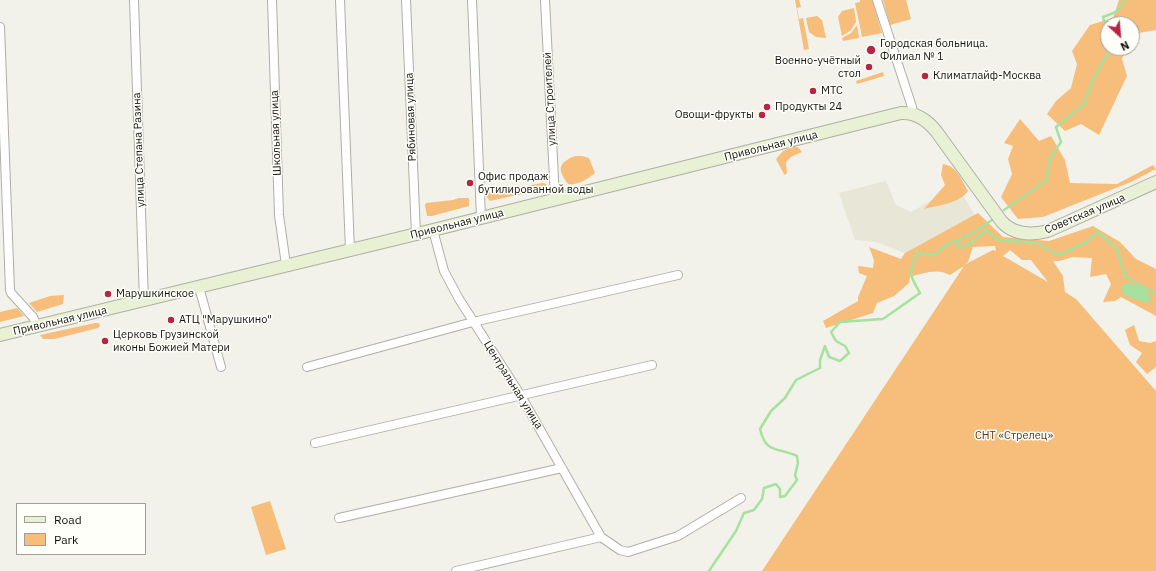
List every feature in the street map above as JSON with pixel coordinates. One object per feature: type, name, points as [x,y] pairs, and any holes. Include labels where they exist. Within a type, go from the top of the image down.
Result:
[{"type":"street","name":"улица Степана Разина","points":[[134,0],[144,301]]},
{"type":"street","name":"Школьная улица","points":[[272,0],[279,215],[286,265]]},
{"type":"street","points":[[340,0],[350,250]]},
{"type":"street","name":"Рябиновая улица","points":[[406,0],[416,234]]},
{"type":"street","points":[[472,0],[481,218]]},
{"type":"street","name":"улица Строителей","points":[[545,0],[555,199]]},
{"type":"street","points":[[877,0],[913,114]]},
{"type":"street","points":[[0,27],[10,290],[33,317],[37,326]]},
{"type":"street","name":"Привольная улица","points":[[0,335],[433,230],[901,113],[913,114]]},
{"type":"street","name":"Советская улица","points":[[913,114],[925,120],[936,131],[1002,222],[1012,230],[1026,233],[1048,232],[1156,182]]},
{"type":"street","name":"Центральная улица","points":[[433,230],[444,271],[473,322],[521,396],[601,537]]},
{"type":"street","points":[[307,367],[473,322],[678,275]]},
{"type":"street","points":[[200,287],[221,367]]},
{"type":"street","points":[[315,443],[652,365]]},
{"type":"street","points":[[339,518],[562,468]]},
{"type":"street","points":[[456,571],[601,537],[620,550],[628,552],[678,536],[741,498]]},
{"type":"shaded area","points":[[886,181],[896,205],[911,212],[957,186],[975,215],[905,253],[876,242],[855,240],[839,193]]},
{"type":"shaded area","points":[[1129,283],[1144,288],[1152,299],[1146,303],[1124,295],[1121,286]]},
{"type":"green space","points":[[795,0],[799,0],[801,7],[797,8],[799,19],[803,18],[809,49],[804,50]]},
{"type":"green space","points":[[860,0],[872,0],[882,33],[862,37],[855,3],[860,2]]},
{"type":"green space","points":[[883,0],[906,0],[911,19],[890,25]]},
{"type":"green space","points":[[1119,0],[1156,0],[1156,30],[1140,33],[1140,16],[1114,16]]},
{"type":"green space","points":[[854,8],[856,22],[851,30],[842,36],[838,17],[842,11]]},
{"type":"green space","points":[[817,16],[822,20],[826,38],[816,37],[809,32],[806,18]]},
{"type":"green space","points":[[1100,22],[1100,56],[1123,56],[1122,59],[1127,76],[1099,135],[1081,124],[1065,131],[1047,114],[1056,101],[1071,88],[1077,64],[1072,51],[1090,25]]},
{"type":"green space","points":[[857,25],[859,38],[843,41],[842,38],[851,33]]},
{"type":"green space","points":[[883,72],[884,76],[857,84],[856,81]]},
{"type":"green space","points":[[1020,119],[1039,141],[1051,136],[1065,160],[1070,183],[1117,184],[1153,165],[1156,169],[1131,182],[1043,217],[1018,219],[1001,197],[1012,174],[1008,159],[1013,146],[1004,143]]},
{"type":"green space","points":[[793,147],[798,147],[802,152],[791,157],[786,162],[787,173],[785,175],[776,159],[783,151]]},
{"type":"green space","points":[[575,156],[589,158],[595,173],[582,182],[568,184],[564,179],[561,167],[565,161]]},
{"type":"green space","points":[[943,164],[956,171],[968,191],[959,199],[924,209],[945,185],[941,175]]},
{"type":"green space","points":[[542,183],[547,184],[545,188],[541,190],[490,201],[486,196],[487,193]]},
{"type":"green space","points":[[469,198],[469,206],[427,216],[426,203]]},
{"type":"green space","name":"СНТ «Стрелец»","points":[[978,213],[1003,237],[1049,241],[1093,226],[1120,242],[1136,259],[1156,269],[1156,316],[1121,297],[1115,301],[1103,302],[1111,284],[1106,274],[1090,277],[1092,258],[1073,257],[1060,261],[1053,261],[1063,276],[1065,292],[1076,299],[1156,391],[1156,571],[762,571],[964,266],[950,275],[935,272],[910,277],[909,283],[894,296],[877,303],[873,313],[826,328],[823,321],[858,301],[858,297],[867,276],[859,273],[858,266],[873,268],[874,260],[869,247],[901,259],[905,253]],"holes":[[[995,246],[996,251],[993,250],[964,265],[968,262],[973,247]],[[1010,250],[1022,260],[1031,260],[1048,282],[1003,256]]]},
{"type":"green space","points":[[64,295],[63,304],[37,312],[29,303],[50,296]]},
{"type":"green space","points":[[17,308],[24,316],[0,322],[0,312]]},
{"type":"green space","points":[[99,323],[100,326],[98,328],[54,339],[43,339],[40,335]]},
{"type":"green space","points":[[1134,325],[1139,341],[1150,343],[1156,341],[1156,367],[1147,374],[1136,362],[1142,353],[1130,345],[1125,330]]},
{"type":"green space","points":[[270,501],[286,549],[266,555],[251,507]]},
{"type":"waterway","points":[[1106,16],[1116,12],[1125,0]]},
{"type":"waterway","points":[[1004,210],[1046,181],[1050,158],[1061,142],[1056,127],[1084,104],[1093,79],[1106,56]]},
{"type":"waterway","points":[[709,571],[736,531],[744,513],[754,510],[762,499],[764,488],[776,484],[780,489],[780,497],[785,496],[797,480],[795,475],[798,463],[797,456],[770,447],[766,443],[760,429],[771,411],[785,398],[796,380],[820,368],[820,360],[825,346],[829,357],[840,361],[849,353],[845,346],[836,341],[831,332],[840,322],[883,319],[920,293],[913,281],[911,273],[917,253],[934,255],[948,244],[974,232],[992,220]]},
{"type":"waterway","points":[[959,240],[958,248],[970,244],[986,230],[998,240],[1036,243],[1059,255],[1085,243],[1098,232],[1117,249],[1125,276],[1156,293]]},
{"type":"place","name":"Городская больница. Филиал № 1","points":[[871,50]]},
{"type":"place","name":"Военно-учётный стол","points":[[869,67]]},
{"type":"place","name":"Климатлайф-Москва","points":[[925,76]]},
{"type":"place","name":"МТС","points":[[813,91]]},
{"type":"place","name":"Продукты 24","points":[[767,107]]},
{"type":"place","name":"Овощи-фрукты","points":[[762,115]]},
{"type":"place","name":"Офис продаж бутилированной воды","points":[[470,183]]},
{"type":"place","name":"Марушкинское","points":[[108,294]]},
{"type":"place","name":"АТЦ \"Марушкино\"","points":[[171,320]]},
{"type":"place","name":"Церковь Грузинской иконы Божией Матери","points":[[105,341]]}]
